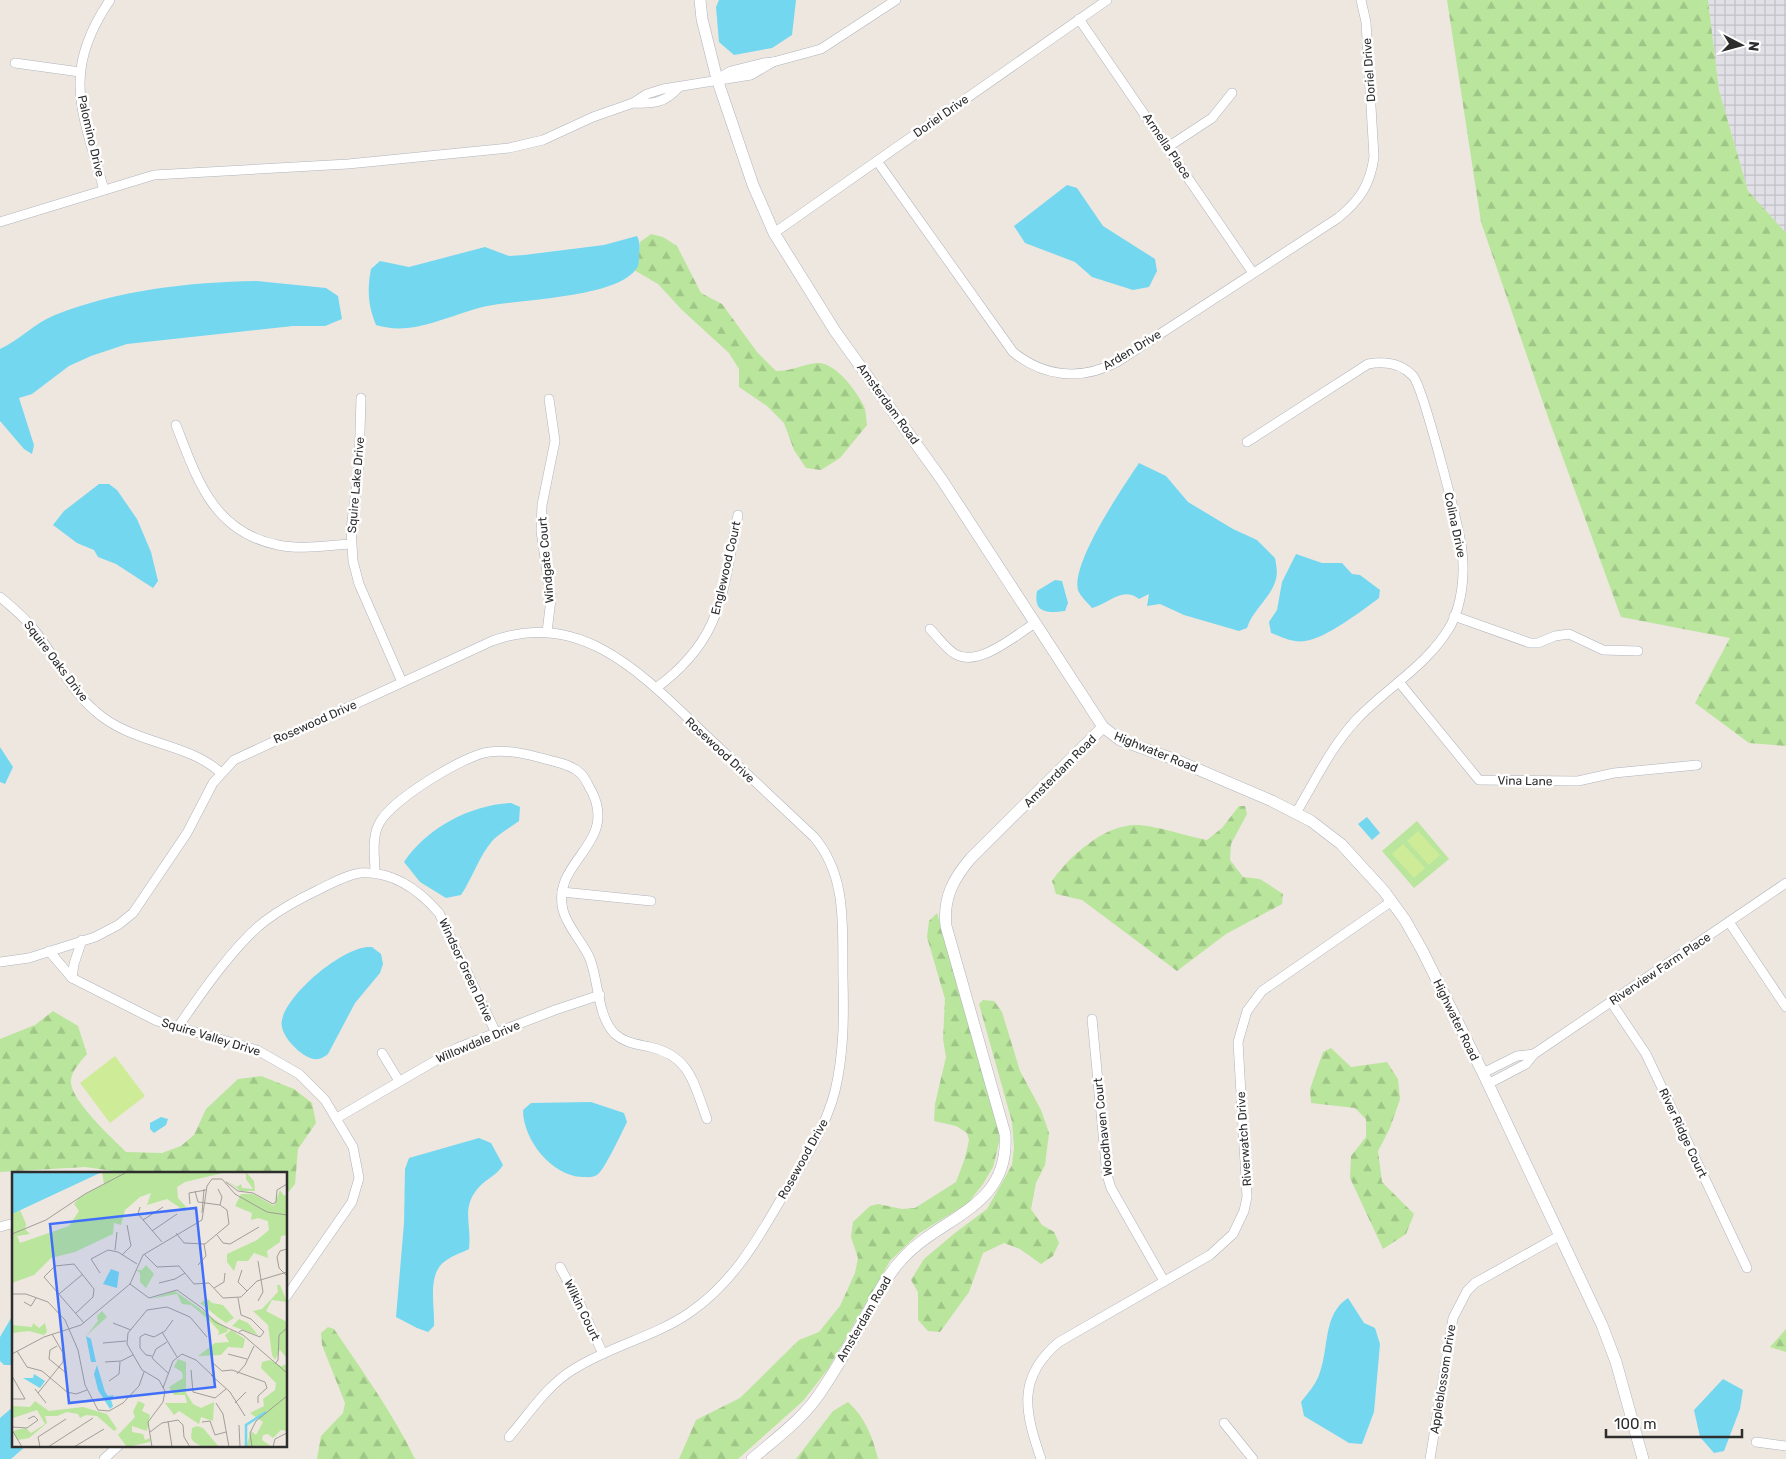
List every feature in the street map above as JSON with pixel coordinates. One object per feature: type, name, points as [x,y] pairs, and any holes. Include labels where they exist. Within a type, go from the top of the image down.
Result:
[{"type":"street","name":"Palomino Drive","points":[[104,190],[80,96],[80,72],[84,49],[94,24],[110,0]]},
{"type":"street","name":"Amsterdam Road","points":[[700,0],[702,19],[717,79],[753,185],[774,232],[835,331],[942,480],[1036,622],[1103,728],[971,858],[958,874],[947,897],[944,912],[946,926],[1005,1134],[1006,1149],[1003,1166],[996,1181],[976,1206],[917,1245],[903,1258],[886,1278],[818,1396],[801,1415],[752,1459]]},
{"type":"street","points":[[0,222],[154,175],[179,172],[348,164],[509,148],[543,140],[633,103],[647,94],[663,88],[678,88],[717,79],[731,71],[762,62],[773,62],[822,48],[896,0]]},
{"type":"street","name":"Doriel Drive","points":[[774,232],[1107,0]]},
{"type":"street","name":"Doriel Drive","points":[[1361,0],[1366,22],[1373,141]]},
{"type":"street","name":"Armella Place","points":[[1079,19],[1253,273]]},
{"type":"street","points":[[15,64],[80,72]]},
{"type":"street","points":[[1168,147],[1212,118],[1232,92]]},
{"type":"street","name":"Arden Drive","points":[[877,160],[1004,342],[1022,359],[1046,371],[1074,375],[1105,368],[1338,218],[1360,198],[1371,177],[1374,158],[1373,141]]},
{"type":"street","name":"Colina Drive","points":[[1247,442],[1368,364],[1386,362],[1396,364],[1413,376],[1425,404],[1462,550],[1461,593],[1454,616],[1437,647],[1375,702],[1347,730],[1296,813]]},
{"type":"street","name":"Squire Lake Drive","points":[[361,398],[360,458],[351,544],[359,584],[402,682]]},
{"type":"street","name":"Windgate Court","points":[[547,632],[550,590],[541,524],[542,505],[555,442],[549,399]]},
{"type":"street","points":[[176,425],[191,466],[206,497],[236,527],[255,537],[278,545],[351,544]]},
{"type":"street","name":"Englewood Court","points":[[656,688],[694,654],[717,615],[738,515]]},
{"type":"street","name":"Squire Oaks Drive","points":[[0,598],[30,625],[68,680],[95,711],[122,730],[205,760],[221,773]]},
{"type":"street","points":[[1454,616],[1530,643],[1538,643],[1555,636],[1569,634],[1603,650],[1638,651]]},
{"type":"street","points":[[930,628],[950,650],[957,655],[970,658],[982,656],[1036,622]]},
{"type":"street","name":"Rosewood Drive","points":[[0,962],[29,958],[108,931],[133,912],[187,833],[221,773],[242,755],[504,637],[526,632],[547,632],[608,652],[633,668],[656,688],[823,848],[839,882],[844,1029],[837,1080],[822,1128],[742,1262],[721,1288],[690,1312],[660,1330],[603,1354],[561,1378],[509,1437]]},
{"type":"street","name":"Vina Lane","points":[[1399,682],[1479,780],[1578,781],[1614,773],[1697,765]]},
{"type":"street","name":"Highwater Road","points":[[1103,728],[1120,740],[1176,760],[1311,821],[1341,844],[1392,901],[1417,940],[1483,1073],[1602,1325],[1616,1362],[1643,1459]]},
{"type":"street","points":[[376,874],[375,834],[387,811],[398,801],[470,757],[490,752],[511,751],[575,769],[584,778],[594,797],[598,815],[597,829],[564,878],[562,892],[563,910],[591,961],[607,1024],[615,1034],[629,1043],[665,1051],[684,1064],[692,1077],[707,1119]]},
{"type":"street","name":"Windsor Green Drive","points":[[178,1028],[200,995],[252,932],[291,904],[340,879],[359,873],[376,874],[399,880],[409,886],[439,913],[496,1033]]},
{"type":"street","name":"Riverview Farm Place","points":[[1488,1084],[1526,1064],[1534,1054],[1786,883]]},
{"type":"street","points":[[562,892],[651,901]]},
{"type":"street","name":"Riverwatch Drive","points":[[1041,1459],[1029,1425],[1026,1410],[1028,1389],[1038,1365],[1059,1342],[1210,1255],[1233,1234],[1244,1211],[1248,1186],[1237,1052],[1239,1035],[1247,1011],[1262,991],[1276,979],[1392,901]]},
{"type":"street","points":[[1729,922],[1786,1007]]},
{"type":"street","points":[[72,978],[82,940]]},
{"type":"street","name":"Squire Valley Drive","points":[[50,951],[72,978],[157,1021],[257,1050],[299,1074],[325,1100],[353,1147],[357,1158],[359,1178],[356,1190],[339,1222],[313,1256],[288,1294]]},
{"type":"street","name":"Willowdale Drive","points":[[337,1118],[457,1048],[600,995]]},
{"type":"street","name":"River Ridge Court","points":[[1611,1002],[1646,1054],[1747,1268]]},
{"type":"street","name":"Woodhaven Court","points":[[1092,1019],[1107,1175],[1111,1188],[1164,1281]]},
{"type":"street","points":[[382,1054],[399,1081]]},
{"type":"street","name":"Riverview Farm Place","points":[[1483,1073],[1517,1056],[1534,1054]]},
{"type":"street","name":"Appleblossom Drive","points":[[1430,1459],[1453,1318],[1459,1303],[1475,1283],[1559,1236]]},
{"type":"street","name":"Wilkin Court","points":[[560,1267],[580,1302],[603,1354]]},
{"type":"street","points":[[1224,1423],[1254,1459]]},
{"type":"street","points":[[1756,1442],[1786,1446]]},
{"type":"street","points":[[104,1459],[119,1446]]},
{"type":"shaded area","points":[[1708,0],[1786,0],[1786,233],[1748,191],[1719,90]]},
{"type":"green space","points":[[1447,0],[1708,0],[1719,90],[1748,191],[1786,233],[1786,746],[1749,743],[1695,703],[1730,638],[1621,617],[1548,417],[1481,222]]},
{"type":"green space","points":[[651,234],[663,237],[677,246],[701,293],[722,304],[757,352],[776,371],[817,363],[824,364],[838,372],[851,386],[864,406],[867,425],[840,458],[821,470],[806,468],[794,450],[784,423],[767,406],[739,387],[739,369],[729,353],[682,310],[658,284],[634,270],[638,265],[640,242]]},
{"type":"green space","points":[[1239,806],[1245,806],[1247,814],[1231,844],[1230,860],[1243,877],[1260,879],[1283,894],[1282,904],[1226,934],[1177,971],[1082,900],[1056,894],[1052,881],[1059,871],[1078,852],[1101,835],[1114,829],[1139,825],[1207,840],[1222,828]]},
{"type":"green space","points":[[1417,821],[1449,859],[1414,888],[1382,851]]},
{"type":"green space","points":[[1418,831],[1440,855],[1429,865],[1407,841]]},
{"type":"green space","points":[[1403,844],[1425,868],[1414,878],[1392,854]]},
{"type":"green space","points":[[937,913],[994,1106],[1000,1138],[993,1167],[968,1203],[918,1234],[890,1261],[828,1369],[803,1401],[738,1459],[679,1459],[696,1420],[740,1398],[799,1340],[819,1332],[840,1306],[855,1273],[858,1258],[851,1237],[853,1222],[870,1206],[878,1204],[902,1209],[915,1208],[956,1182],[965,1158],[969,1140],[967,1133],[956,1126],[934,1121],[935,1104],[946,1057],[943,1039],[945,999],[927,937],[929,921]]},
{"type":"green space","points":[[983,1000],[994,1001],[1002,1012],[1020,1071],[1041,1110],[1049,1133],[1045,1165],[1036,1183],[1031,1209],[1042,1225],[1054,1232],[1059,1243],[1053,1256],[1041,1264],[1020,1249],[1004,1243],[983,1253],[969,1292],[940,1332],[928,1331],[918,1320],[918,1292],[911,1280],[924,1259],[987,1209],[1012,1165],[1014,1147],[1012,1122],[979,1004]]},
{"type":"green space","points":[[53,1011],[78,1026],[87,1054],[73,1073],[71,1080],[72,1088],[76,1097],[92,1118],[126,1152],[162,1153],[181,1146],[194,1135],[206,1109],[238,1079],[261,1076],[294,1089],[312,1103],[316,1123],[298,1149],[295,1184],[288,1193],[288,1172],[121,1172],[85,1167],[0,1172],[0,1039],[35,1025]]},
{"type":"green space","points":[[1331,1048],[1351,1067],[1387,1062],[1398,1079],[1400,1099],[1390,1128],[1378,1151],[1382,1182],[1414,1214],[1406,1234],[1383,1249],[1350,1178],[1351,1156],[1366,1137],[1366,1119],[1355,1108],[1311,1103],[1310,1089],[1323,1052]]},
{"type":"green space","points":[[115,1056],[145,1096],[110,1123],[80,1083]]},
{"type":"green space","points":[[328,1327],[334,1329],[377,1392],[415,1459],[317,1459],[321,1436],[343,1413],[345,1403],[322,1345],[321,1333]]},
{"type":"green space","points":[[1786,1329],[1786,1352],[1770,1347]]},
{"type":"green space","points":[[848,1402],[868,1428],[878,1459],[796,1459],[833,1411]]},
{"type":"water","points":[[719,0],[796,0],[792,35],[772,48],[734,55],[719,42],[716,7]]},
{"type":"water","points":[[1067,185],[1077,188],[1103,226],[1155,259],[1157,271],[1149,287],[1133,290],[1092,277],[1075,262],[1025,243],[1014,226]]},
{"type":"water","points":[[637,236],[640,247],[638,266],[628,277],[612,285],[592,291],[546,299],[487,306],[432,323],[404,328],[376,325],[373,318],[369,297],[370,276],[371,269],[380,261],[409,267],[485,247],[509,256],[524,255],[604,245]]},
{"type":"water","points":[[257,281],[326,288],[338,296],[342,319],[325,326],[293,326],[127,344],[91,356],[69,366],[32,394],[19,398],[34,445],[32,454],[24,449],[0,421],[0,349],[47,318],[104,299],[154,289],[206,283]]},
{"type":"water","points":[[1139,463],[1166,476],[1188,502],[1233,529],[1257,540],[1275,558],[1277,574],[1274,586],[1253,615],[1247,628],[1239,631],[1184,615],[1160,604],[1147,606],[1149,594],[1139,599],[1133,595],[1121,595],[1092,608],[1080,595],[1078,578],[1082,562],[1090,544]]},
{"type":"water","points":[[99,484],[109,484],[117,490],[137,519],[151,552],[158,581],[153,588],[116,564],[98,557],[94,550],[77,543],[53,525],[64,511]]},
{"type":"water","points":[[1296,554],[1322,563],[1342,563],[1352,574],[1360,575],[1380,590],[1379,598],[1344,623],[1313,639],[1296,641],[1271,633],[1269,622],[1277,610],[1282,582]]},
{"type":"water","points":[[1055,580],[1062,581],[1068,603],[1065,611],[1048,612],[1037,604],[1037,591]]},
{"type":"water","points":[[0,747],[13,767],[5,784],[0,782]]},
{"type":"water","points":[[511,803],[520,807],[519,821],[496,837],[488,846],[461,895],[446,898],[420,882],[404,862],[425,839],[451,820],[480,808]]},
{"type":"water","points":[[1367,817],[1380,833],[1372,840],[1358,824]]},
{"type":"water","points":[[372,947],[381,954],[383,964],[380,973],[355,1003],[328,1054],[314,1059],[303,1054],[283,1032],[282,1020],[286,1009],[304,986],[330,964],[356,950]]},
{"type":"water","points":[[591,1102],[624,1113],[627,1122],[608,1159],[597,1175],[582,1177],[571,1175],[550,1163],[541,1154],[528,1133],[523,1110],[531,1103]]},
{"type":"water","points":[[161,1117],[168,1119],[166,1125],[154,1133],[150,1129],[150,1123]]},
{"type":"water","points":[[479,1138],[491,1143],[503,1165],[480,1186],[470,1201],[468,1216],[469,1249],[444,1262],[435,1275],[433,1292],[434,1326],[428,1332],[396,1317],[404,1223],[405,1169],[409,1158]]},
{"type":"water","points":[[1348,1298],[1364,1323],[1375,1328],[1380,1344],[1374,1412],[1362,1444],[1349,1443],[1304,1416],[1301,1402],[1319,1376],[1334,1313]]},
{"type":"water","points":[[12,1316],[12,1365],[4,1365],[0,1361],[0,1337]]},
{"type":"water","points":[[1723,1379],[1743,1390],[1740,1409],[1724,1451],[1714,1453],[1700,1437],[1694,1410]]},
{"type":"water","points":[[12,1408],[12,1446],[26,1446],[11,1459],[0,1459],[0,1418]]}]
